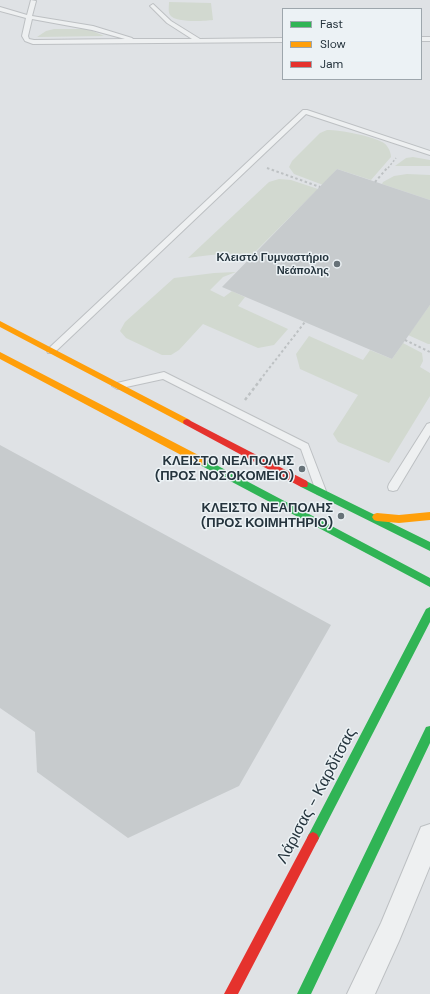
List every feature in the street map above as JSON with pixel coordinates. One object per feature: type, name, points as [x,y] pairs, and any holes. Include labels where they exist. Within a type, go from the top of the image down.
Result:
[{"type":"street","points":[[0,324],[321,491],[366,516],[430,547]]},
{"type":"street","points":[[0,355],[430,583]]},
{"type":"street","points":[[366,516],[399,519],[430,516]]},
{"type":"street","name":"Λάρισας - Καρδίτσας","points":[[231,994],[430,612]]},
{"type":"street","points":[[304,994],[430,731]]},
{"type":"street","points":[[361,994],[390,932],[430,836]]},
{"type":"lane","points":[[33,2],[28,17],[25,36],[27,40],[33,42],[282,40]]},
{"type":"lane","points":[[154,6],[169,22],[200,41]]},
{"type":"lane","points":[[0,9],[28,17],[93,28],[138,42]]},
{"type":"lane","points":[[52,351],[143,263],[305,111],[430,153]]},
{"type":"lane","points":[[117,386],[164,375],[305,446],[321,491]]},
{"type":"lane","points":[[393,487],[430,427]]},
{"type":"path","points":[[375,182],[407,145]]},
{"type":"path","points":[[251,163],[320,187]]},
{"type":"path","points":[[236,412],[305,322]]},
{"type":"path","points":[[405,340],[430,352]]},
{"type":"shaded area","points":[[169,2],[211,3],[213,20],[190,21],[173,18],[169,12]]},
{"type":"shaded area","points":[[54,29],[88,29],[104,36],[37,37],[46,31]]},
{"type":"shaded area","points":[[327,130],[356,134],[379,140],[387,146],[391,157],[371,180],[337,169],[323,185],[294,174],[289,167],[292,161],[320,133]]},
{"type":"shaded area","points":[[413,157],[430,160],[430,166],[395,166],[406,158]]},
{"type":"shaded area","points":[[407,174],[430,175],[430,200],[382,184],[394,176]]},
{"type":"shaded area","points":[[279,179],[291,180],[318,189],[251,256],[228,254],[188,258],[269,182]]},
{"type":"shaded area","points":[[236,272],[223,277],[210,290],[224,297],[232,291],[245,297],[238,306],[288,329],[274,345],[258,348],[203,324],[179,350],[171,355],[162,355],[126,338],[120,331],[125,322],[174,278]]},
{"type":"shaded area","points":[[430,305],[430,344],[428,344],[408,335]]},
{"type":"shaded area","points":[[309,336],[363,360],[370,350],[392,359],[403,343],[422,353],[423,361],[420,367],[430,373],[430,396],[389,463],[338,442],[333,434],[358,395],[300,369],[296,354]]},
{"type":"building","name":"Κλειστό Γυμναστήριο Νεάπολης","points":[[337,169],[430,200],[430,305],[392,359],[222,287]]},
{"type":"building","points":[[0,445],[331,625],[239,786],[128,838],[37,772],[35,732],[0,708]]},
{"type":"traffic: fast","points":[[203,462],[430,583]]},
{"type":"traffic: fast","points":[[304,484],[430,547]]},
{"type":"traffic: fast","points":[[313,838],[430,612]]},
{"type":"traffic: fast","points":[[304,994],[430,731]]},
{"type":"traffic: slow","points":[[0,324],[187,422]]},
{"type":"traffic: slow","points":[[0,355],[203,462]]},
{"type":"traffic: slow","points":[[377,517],[399,519],[430,516]]},
{"type":"traffic: jam","points":[[187,422],[304,484]]},
{"type":"traffic: jam","points":[[231,994],[313,838]]},
{"type":"place","name":"Κλειστό Γυμναστήριο Νεάπολης","points":[[337,264]]},
{"type":"place","name":"ΚΛΕΙΣΤΟ ΝΕΑΠΟΛΗΣ (ΠΡΟΣ ΝΟΣΟΚΟΜΕΙΟ)","points":[[302,469]]},
{"type":"place","name":"ΚΛΕΙΣΤΟ ΝΕΑΠΟΛΗΣ (ΠΡΟΣ ΚΟΙΜΗΤΗΡΙΟ)","points":[[341,516]]}]
